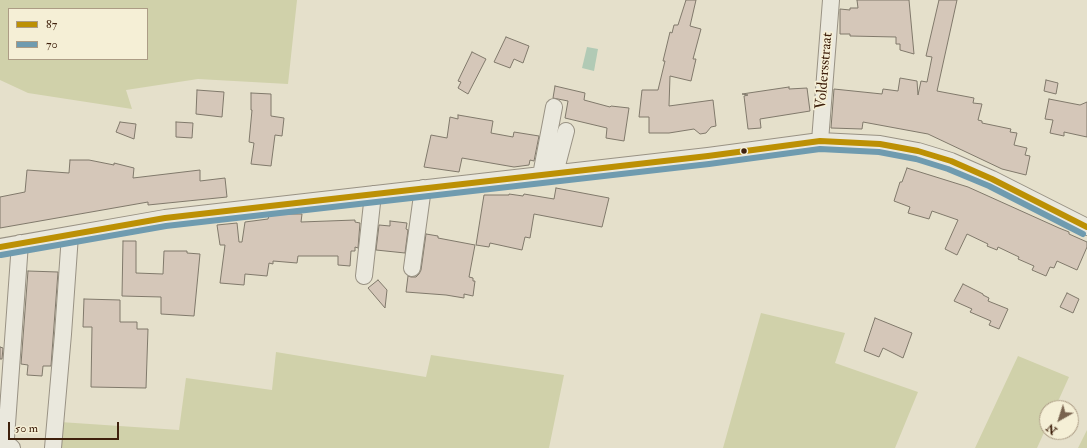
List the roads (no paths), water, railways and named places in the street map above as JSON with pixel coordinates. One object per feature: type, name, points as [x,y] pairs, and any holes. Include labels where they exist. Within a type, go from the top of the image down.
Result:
[{"type":"street","name":"Voldersstraat","points":[[820,142],[831,0]]},
{"type":"street","points":[[548,174],[554,108]]},
{"type":"street","points":[[548,174],[566,131]]},
{"type":"street","points":[[0,247],[165,218],[820,142],[880,144],[918,151],[951,161],[992,179],[1087,226]]},
{"type":"street","points":[[412,268],[423,188]]},
{"type":"street","points":[[361,235],[367,194]]},
{"type":"street","points":[[364,276],[367,194]]},
{"type":"street","points":[[53,448],[70,235]]},
{"type":"street","points":[[12,448],[6,443],[6,438],[20,243]]}]
